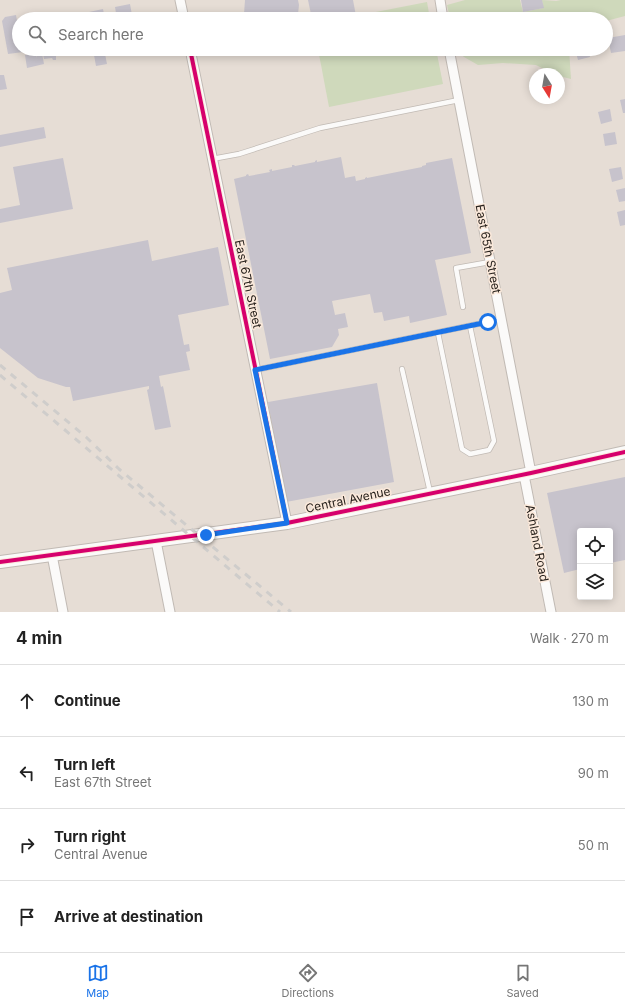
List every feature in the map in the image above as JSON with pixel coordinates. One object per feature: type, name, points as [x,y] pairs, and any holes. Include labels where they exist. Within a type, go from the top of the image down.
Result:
[{"type":"street","points":[[180,0],[183,12]]},
{"type":"street","points":[[440,0],[442,12]]},
{"type":"street","name":"East 67th Street","points":[[191,56],[287,523]]},
{"type":"street","name":"East 65th Street","points":[[450,56],[502,319],[528,474]]},
{"type":"street","name":"Central Avenue","points":[[0,562],[287,523],[528,474],[625,452]]},
{"type":"street","name":"Ashland Road","points":[[528,474],[551,612]]},
{"type":"street","points":[[156,541],[170,612]]},
{"type":"street","points":[[52,555],[63,612]]},
{"type":"lane","points":[[212,159],[239,154],[320,128],[459,100]]},
{"type":"lane","points":[[463,308],[456,268],[490,262]]},
{"type":"lane","points":[[255,370],[502,319]]},
{"type":"lane","points":[[438,333],[462,449],[470,454],[489,450],[494,441],[470,326]]},
{"type":"lane","points":[[402,369],[431,494]]},
{"type":"green space","points":[[465,0],[520,0],[523,12],[448,12],[447,5]]},
{"type":"green space","points":[[542,0],[625,0],[625,16],[613,19],[613,12],[523,12],[543,8]]},
{"type":"green space","points":[[427,2],[429,12],[376,12]]},
{"type":"green space","points":[[319,56],[437,56],[443,84],[329,107]]},
{"type":"green space","points":[[463,56],[569,56],[571,79],[565,78],[565,68],[542,68],[536,65],[503,63],[478,65]]},
{"type":"building","points":[[245,0],[298,0],[299,5],[298,12],[244,12]]},
{"type":"building","points":[[308,0],[353,0],[355,12],[311,12]]},
{"type":"building","points":[[521,0],[542,0],[544,8],[523,12]]},
{"type":"building","points":[[130,4],[131,12],[116,12],[115,7]]},
{"type":"building","points":[[103,9],[104,12],[89,12]]},
{"type":"building","points":[[12,16],[12,53],[8,54],[2,21],[5,17]]},
{"type":"building","points":[[625,35],[625,51],[613,53],[613,37]]},
{"type":"building","points":[[25,56],[37,56],[37,58],[37,56],[43,56],[44,64],[27,68]]},
{"type":"building","points":[[43,56],[56,56],[56,60],[53,60],[52,58],[44,59]]},
{"type":"building","points":[[94,56],[105,56],[107,64],[96,66]]},
{"type":"building","points":[[577,56],[590,56],[590,57],[578,60]]},
{"type":"building","points":[[0,75],[4,75],[7,89],[0,90]]},
{"type":"building","points":[[625,99],[625,113],[623,113],[620,100]]},
{"type":"building","points":[[610,109],[612,121],[601,124],[598,112]]},
{"type":"building","points":[[44,127],[46,138],[0,147],[0,135]]},
{"type":"building","points":[[615,132],[617,144],[605,146],[603,134]]},
{"type":"building","points":[[341,157],[345,178],[355,176],[356,181],[367,177],[422,167],[426,165],[426,163],[452,158],[471,253],[435,260],[447,315],[410,323],[409,316],[384,321],[382,312],[374,313],[370,294],[332,301],[335,315],[345,313],[348,327],[338,329],[339,335],[332,347],[270,359],[234,179],[246,176],[248,174],[249,176],[270,172],[269,170],[272,169],[272,171],[292,167],[292,165],[295,166],[315,162],[317,160],[317,162]]},
{"type":"building","points":[[63,158],[73,209],[0,223],[0,209],[20,205],[13,167]]},
{"type":"building","points":[[621,167],[623,179],[612,182],[609,169]]},
{"type":"building","points":[[625,188],[625,201],[619,202],[616,190]]},
{"type":"building","points":[[625,210],[625,225],[620,226],[617,212]]},
{"type":"building","points":[[148,240],[152,261],[218,247],[229,305],[178,315],[184,345],[189,344],[190,351],[186,352],[190,370],[159,376],[161,387],[163,386],[171,427],[155,430],[147,390],[149,389],[149,386],[73,401],[70,387],[38,378],[0,348],[0,293],[12,290],[7,268]]},
{"type":"building","points":[[377,383],[394,482],[286,502],[268,402]]},
{"type":"building","points":[[625,477],[625,560],[613,562],[613,528],[577,528],[577,570],[564,573],[547,493]]},
{"type":"railway","points":[[0,365],[86,437],[119,469],[291,612]]},
{"type":"railway","points":[[0,375],[280,612]]},
{"type":"cycle path","points":[[191,56],[287,523]]},
{"type":"cycle path","points":[[0,562],[287,523],[531,473],[625,452]]},
{"type":"route","points":[[206,535],[287,523],[255,370],[488,322]]}]
